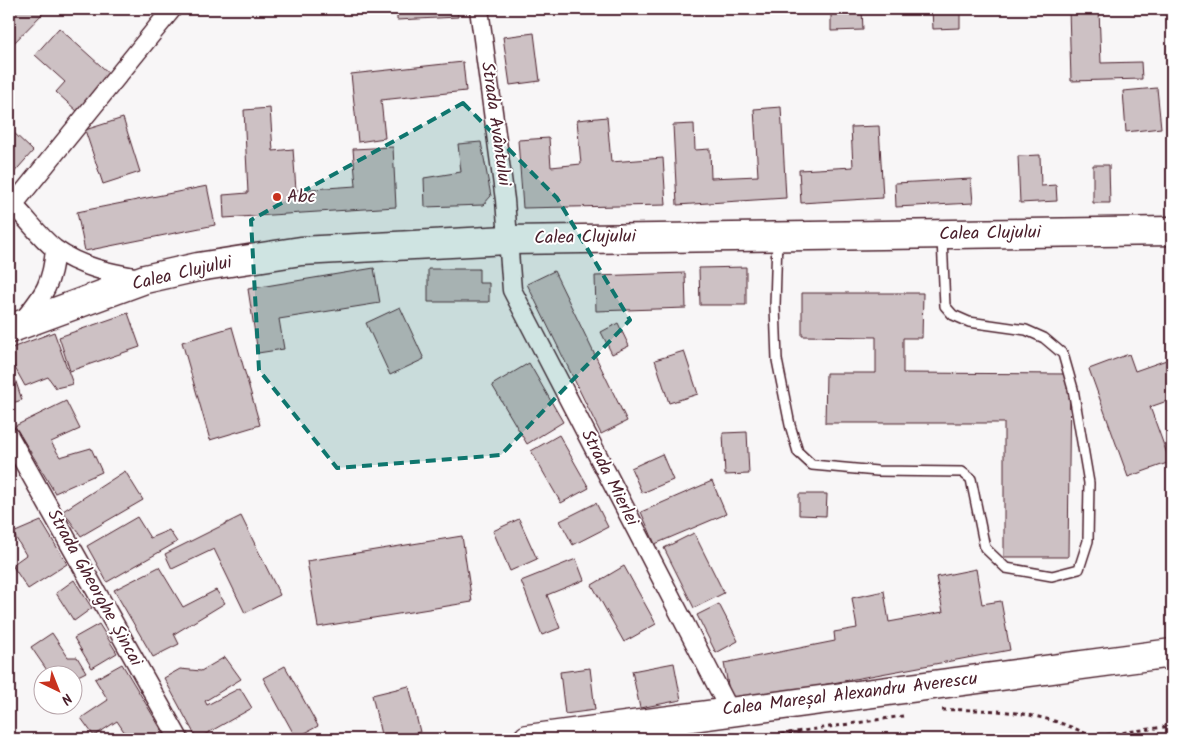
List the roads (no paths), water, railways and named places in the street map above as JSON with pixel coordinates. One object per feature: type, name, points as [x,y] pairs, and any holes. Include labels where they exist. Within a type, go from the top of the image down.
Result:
[{"type":"main road","name":"Calea Clujului","points":[[14,327],[145,279],[198,267],[301,251],[508,240],[1172,231]]},
{"type":"main road","name":"Calea Mareșal Alexandru Averescu","points":[[528,739],[1172,653]]},
{"type":"street","points":[[145,279],[108,272],[81,264],[55,248],[10,205],[172,9]]},
{"type":"street","name":"Strada Avântului","points":[[479,9],[505,200],[508,240]]},
{"type":"street","name":"Strada Mierlei","points":[[508,240],[512,290],[730,711]]},
{"type":"street","points":[[14,327],[45,293],[53,272],[55,248]]},
{"type":"street","name":"Strada Gheorghe Șincai","points":[[9,436],[179,739]]},
{"type":"lane","points":[[777,235],[775,306],[777,360],[790,425],[798,452],[812,465],[877,470],[962,472],[971,479],[985,548],[1006,568],[1052,576],[1079,569],[1088,541],[1089,483],[1073,389],[1063,354],[1044,338],[1026,330],[969,322],[953,315],[945,306],[942,235]]},
{"type":"place","name":"Abc","points":[[277,197]]}]
